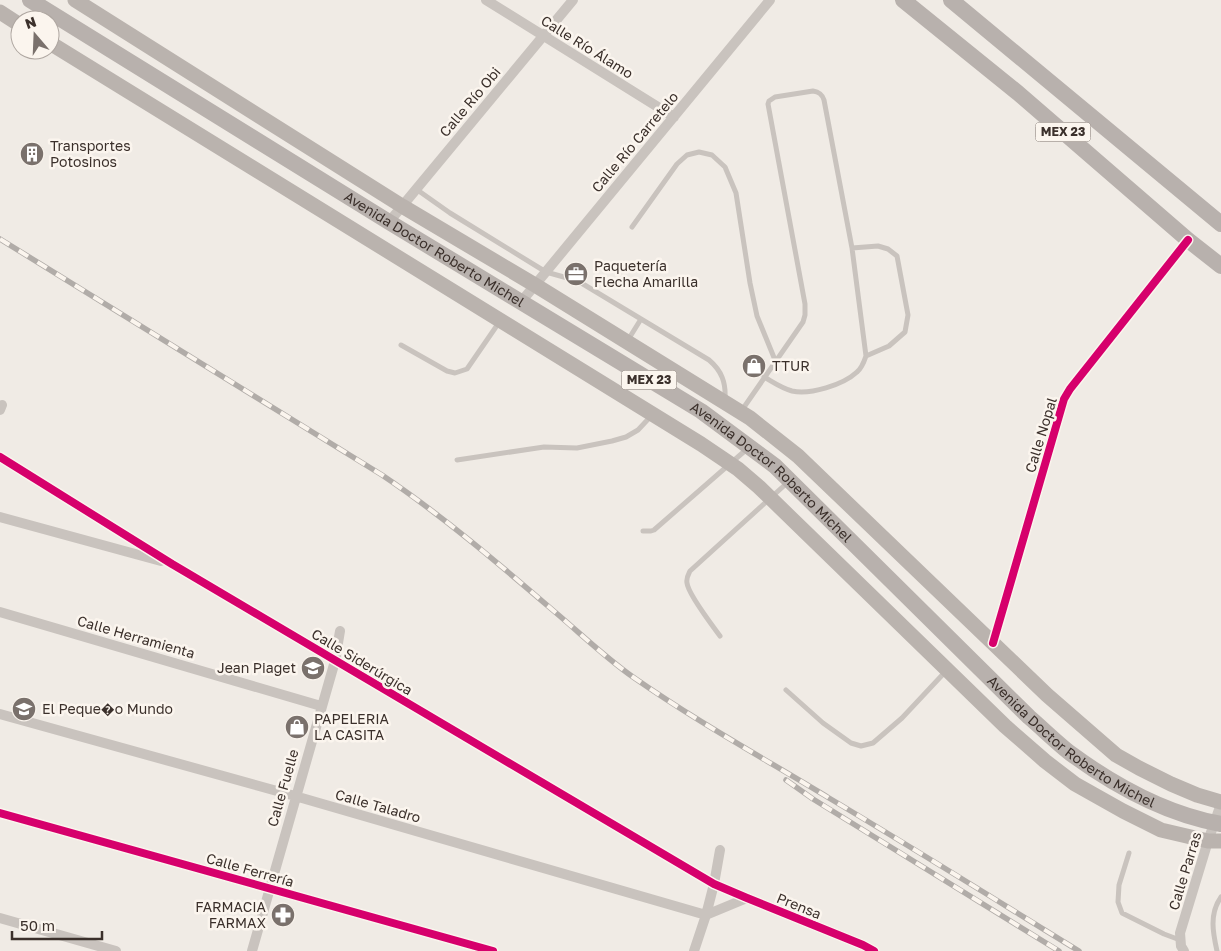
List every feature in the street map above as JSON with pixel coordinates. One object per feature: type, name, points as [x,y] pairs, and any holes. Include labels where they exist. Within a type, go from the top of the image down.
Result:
[{"type":"main road","name":"Avenida Doctor Roberto Michel","points":[[30,0],[389,222],[701,411],[775,466],[1029,717],[1068,751],[1104,777],[1137,796],[1177,813],[1218,824]]},
{"type":"main road","name":"Avenida Doctor Roberto Michel","points":[[75,0],[402,206],[535,285],[758,424],[798,456],[1047,695],[1116,755],[1171,784],[1221,803]]},
{"type":"main road","name":"MEX 23","points":[[903,0],[1018,93],[1188,240],[1221,266]]},
{"type":"main road","name":"MEX 23","points":[[951,0],[1221,224]]},
{"type":"main road","name":"Avenida Doctor Roberto Michel","points":[[60,49],[653,414],[731,464],[771,498],[947,670],[1045,761],[1075,784],[1161,830],[1215,841]]},
{"type":"street","name":"Calle Río Álamo","points":[[486,0],[674,117]]},
{"type":"street","name":"Calle Río Obi","points":[[389,222],[573,0]]},
{"type":"street","name":"Calle Río Carretelo","points":[[521,302],[770,0]]},
{"type":"street","name":"Calle Nopal","points":[[993,643],[1064,399],[1188,240]]},
{"type":"street","name":"Calle Siderúrgica","points":[[0,457],[172,564],[714,884]]},
{"type":"street","points":[[0,518],[172,564]]},
{"type":"street","name":"Calle Herramienta","points":[[0,612],[321,706]]},
{"type":"street","name":"Calle Fuelle","points":[[252,951],[335,661],[340,631]]},
{"type":"street","name":"Calle Taladro","points":[[0,714],[295,796],[706,915]]},
{"type":"street","name":"Calle Parras","points":[[1182,946],[1180,933],[1215,841],[1221,803]]},
{"type":"street","name":"Calle Ferrería","points":[[0,813],[493,951]]},
{"type":"street","points":[[694,951],[714,884],[720,850]]},
{"type":"street","name":"Prensa","points":[[714,884],[874,951]]},
{"type":"street","points":[[706,915],[747,898]]},
{"type":"street","points":[[0,918],[116,951]]},
{"type":"lane","points":[[740,412],[805,315],[805,304],[768,108],[769,100],[817,91],[822,96],[852,248],[866,356],[864,364],[858,371],[844,381],[822,389],[793,391],[764,377]]},
{"type":"lane","points":[[632,227],[677,164],[687,155],[699,152],[712,155],[725,167],[736,193],[750,283],[758,316],[775,360]]},
{"type":"lane","points":[[416,189],[450,213],[546,272],[578,281],[709,360],[721,372],[726,390],[725,403]]},
{"type":"lane","points":[[852,248],[878,246],[888,249],[896,256],[908,315],[906,332],[889,346],[866,356]]},
{"type":"lane","points":[[627,343],[641,319]]},
{"type":"lane","points":[[401,345],[447,371],[455,373],[467,369],[500,321]]},
{"type":"lane","points":[[457,460],[544,448],[576,448],[612,441],[626,437],[638,430],[653,414]]},
{"type":"lane","points":[[644,531],[654,530],[750,447]]},
{"type":"lane","points":[[720,636],[691,593],[687,584],[690,571],[790,480]]},
{"type":"lane","points":[[786,690],[830,728],[851,743],[861,746],[873,743],[902,718],[947,670]]},
{"type":"lane","points":[[1128,853],[1118,902],[1122,913],[1164,934],[1182,946]]},
{"type":"lane","points":[[1217,951],[1212,922],[1221,897]]},
{"type":"railway","points":[[0,239],[382,475],[449,524],[613,662],[657,693],[1079,951]]},
{"type":"railway","points":[[786,780],[813,799],[1059,951]]},
{"type":"cycle path","points":[[993,643],[1064,399],[1188,240]]},
{"type":"cycle path","points":[[0,457],[172,564],[714,884],[874,951]]},
{"type":"cycle path","points":[[0,813],[493,951]]},
{"type":"place","name":"Transportes Potosinos","points":[[32,154]]},
{"type":"place","name":"Paquetería Flecha Amarilla","points":[[576,274]]},
{"type":"place","name":"TTUR","points":[[754,366]]},
{"type":"place","name":"Jean Piaget","points":[[313,668]]},
{"type":"place","name":"El Peque�o Mundo","points":[[24,709]]},
{"type":"place","name":"PAPELERIA LA CASITA","points":[[297,727]]},
{"type":"place","name":"FARMACIA FARMAX","points":[[283,915]]}]
